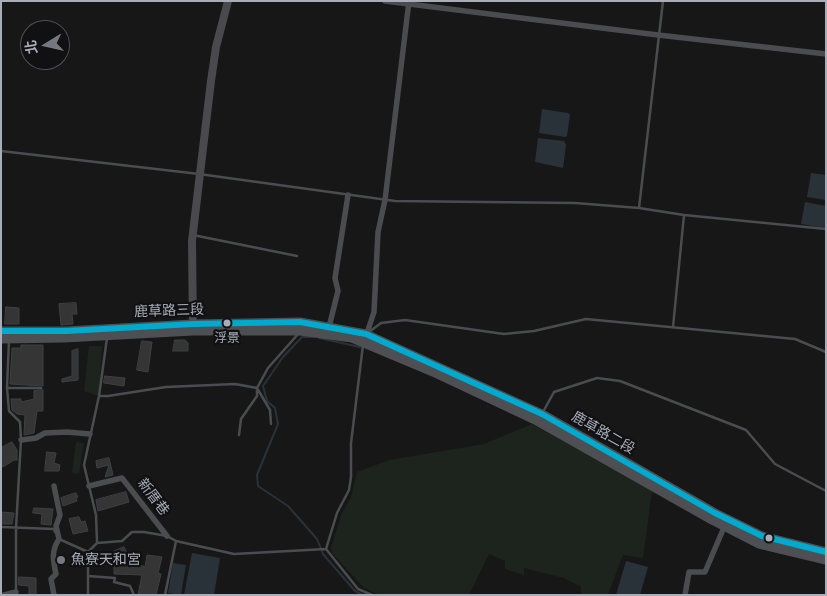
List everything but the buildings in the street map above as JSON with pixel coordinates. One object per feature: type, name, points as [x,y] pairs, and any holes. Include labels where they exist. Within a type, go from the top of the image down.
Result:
[{"type":"main road","name":"鹿草路三段","points":[[300,327],[365,339]]},
{"type":"main road","name":"鹿草路三段","points":[[5,335],[193,328],[330,327],[365,339]]},
{"type":"main road","name":"鹿草路二段","points":[[365,339],[542,414],[715,513],[759,544],[826,560]]},
{"type":"main road","name":"鹿草路二段","points":[[365,339],[537,422],[726,522],[762,536],[826,552]]},
{"type":"street","points":[[193,328],[193,235],[212,73],[216,48],[228,1]]},
{"type":"street","points":[[385,1],[826,54]]},
{"type":"street","points":[[365,339],[374,312],[378,232],[385,200],[409,3]]},
{"type":"street","points":[[330,327],[338,291],[336,278],[348,195]]},
{"type":"street","points":[[21,440],[36,438],[45,433],[90,434]]},
{"type":"street","name":"新厝巷","points":[[89,486],[122,478],[166,536]]},
{"type":"street","points":[[54,486],[60,515],[56,526],[59,539],[54,546],[52,555],[56,574],[51,579],[54,595]]},
{"type":"street","points":[[685,595],[689,572],[705,572],[726,522]]},
{"type":"street","points":[[4,595],[16,594]]},
{"type":"lane","points":[[639,208],[663,1]]},
{"type":"lane","points":[[1,151],[200,174],[385,200],[574,203],[639,208],[684,215],[826,229]]},
{"type":"lane","points":[[673,327],[684,215]]},
{"type":"lane","points":[[193,235],[297,256]]},
{"type":"lane","points":[[326,549],[337,513],[349,490],[351,477],[350,443],[365,339],[381,323],[404,320],[504,334],[534,331],[586,319],[795,339],[826,352]]},
{"type":"lane","points":[[239,435],[241,419],[257,396],[256,388],[268,368],[300,327]]},
{"type":"lane","points":[[97,543],[96,515],[84,465],[99,396],[108,331]]},
{"type":"lane","points":[[5,335],[9,411],[20,422],[21,440],[16,528],[16,594]]},
{"type":"lane","points":[[542,414],[554,392],[597,378],[620,381],[746,430],[774,464],[826,491]]},
{"type":"lane","points":[[99,396],[166,387],[235,384],[256,388],[270,410],[271,424]]},
{"type":"lane","points":[[7,388],[42,388]]},
{"type":"lane","points":[[1,526],[54,529],[59,539],[88,552]]},
{"type":"lane","points":[[88,595],[88,552],[97,543],[122,541],[132,532],[166,536],[176,541],[234,554],[326,549]]},
{"type":"lane","points":[[164,595],[176,541]]},
{"type":"lane","points":[[326,549],[358,589],[372,595]]},
{"type":"lane","points":[[88,576],[115,578],[114,582],[130,586],[134,595]]},
{"type":"shaded area","points":[[542,109],[568,113],[570,115],[567,136],[539,133]]},
{"type":"shaded area","points":[[538,138],[564,141],[566,145],[563,168],[535,162]]},
{"type":"shaded area","points":[[811,173],[826,175],[826,200],[807,197]]},
{"type":"shaded area","points":[[805,202],[826,206],[826,228],[801,224]]},
{"type":"shaded area","points":[[89,346],[102,346],[99,396],[84,391]]},
{"type":"shaded area","points":[[532,424],[652,491],[643,558],[623,555],[608,595],[581,595],[581,587],[564,578],[524,568],[524,575],[505,569],[505,561],[489,554],[469,595],[379,595],[363,587],[332,553],[331,548],[341,515],[351,497],[357,472],[389,460],[484,444]]},
{"type":"shaded area","points":[[76,442],[84,443],[79,474],[72,473]]},
{"type":"shaded area","points":[[192,553],[220,558],[214,595],[184,595]]},
{"type":"shaded area","points":[[626,561],[648,567],[640,595],[616,595]]},
{"type":"shaded area","points":[[173,563],[186,565],[181,595],[168,593]]},
{"type":"waterway","points":[[315,337],[302,337],[283,357],[263,386],[267,401],[275,408],[278,424],[257,475],[258,486],[288,506],[317,539],[323,554],[355,591],[363,595]]},
{"type":"waterway","points":[[319,338],[360,347]]},
{"type":"transit line","points":[[1,331],[66,331],[193,324],[300,322],[366,334],[542,414],[715,513],[762,536],[826,552]]},
{"type":"place","name":"浮景","points":[[227,323]]},
{"type":"place","name":"魚寮天和宮","points":[[61,560]]}]
